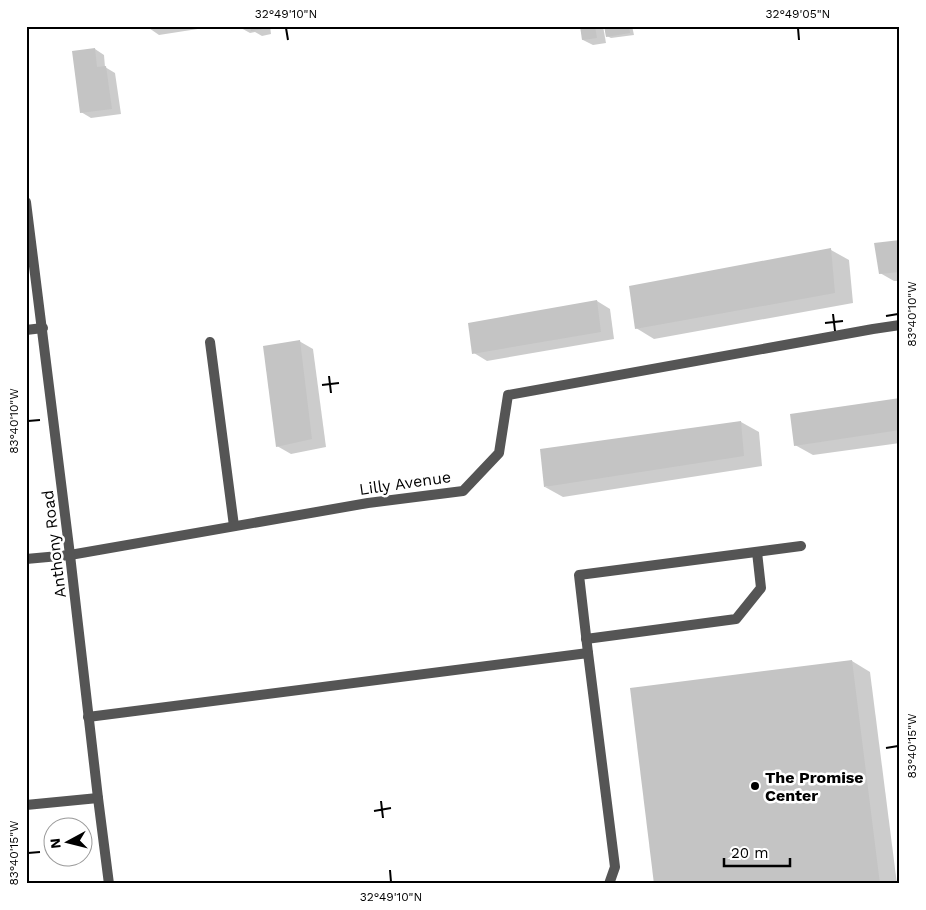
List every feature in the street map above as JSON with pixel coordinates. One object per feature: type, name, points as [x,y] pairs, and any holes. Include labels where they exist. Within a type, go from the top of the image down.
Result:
[{"type":"street","name":"Anthony Road","points":[[26,202],[43,328],[109,884]]},
{"type":"street","name":"Lilly Avenue","points":[[26,559],[70,555],[368,503],[463,490],[499,453],[508,395],[900,325]]},
{"type":"street","points":[[26,330],[43,328]]},
{"type":"street","points":[[210,342],[234,526]]},
{"type":"street","points":[[609,884],[615,867],[586,639],[580,575],[801,546]]},
{"type":"street","points":[[586,639],[736,619],[761,588],[757,552]]},
{"type":"street","points":[[88,716],[588,653]]},
{"type":"street","points":[[26,805],[98,798]]},
{"type":"building","points":[[250,26],[262,26],[263,29],[251,31]]},
{"type":"building","points":[[580,26],[595,26],[597,38],[582,40]]},
{"type":"building","points":[[604,26],[629,26],[630,33],[606,37]]},
{"type":"building","points":[[95,48],[97,67],[106,66],[112,109],[80,113],[72,51]]},
{"type":"building","points":[[900,240],[900,272],[879,274],[874,243]]},
{"type":"building","points":[[831,248],[835,293],[635,329],[629,286]]},
{"type":"building","points":[[597,300],[601,332],[472,354],[468,323]]},
{"type":"building","points":[[300,340],[312,439],[276,447],[263,346]]},
{"type":"building","points":[[900,398],[900,430],[794,446],[790,414]]},
{"type":"building","points":[[741,421],[744,456],[544,487],[540,449]]},
{"type":"building","name":"The Promise Center","points":[[852,660],[880,884],[654,884],[630,688]]},
{"type":"place","name":"The Promise Center","points":[[755,786]]}]
